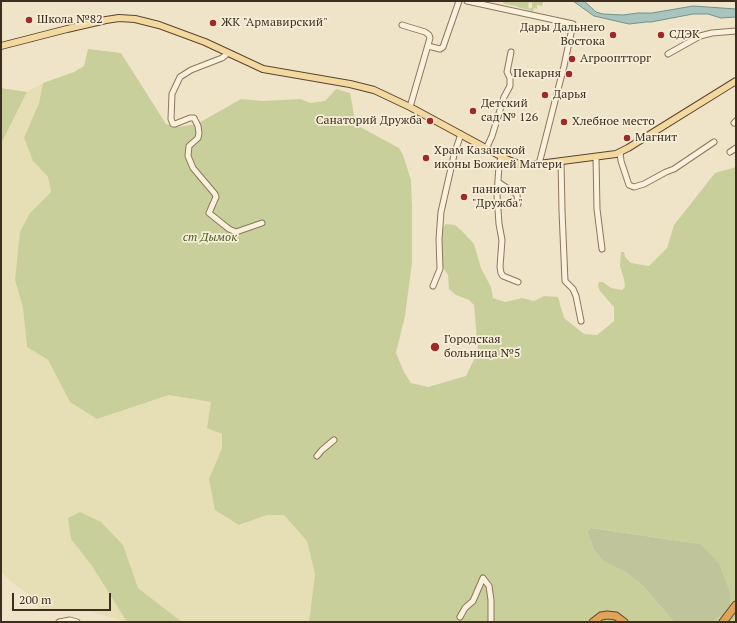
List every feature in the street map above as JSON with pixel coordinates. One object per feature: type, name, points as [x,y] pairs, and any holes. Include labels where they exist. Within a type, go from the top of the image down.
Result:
[{"type":"highway","points":[[723,622],[736,605]]},
{"type":"highway","points":[[593,622],[601,616],[607,615],[616,616],[624,622]]},
{"type":"main road","points":[[1,46],[106,20],[119,18],[135,19],[159,25],[204,42],[254,65],[271,71],[365,87],[410,107],[501,157],[521,165],[596,157],[620,152],[736,81]]},
{"type":"street","points":[[428,46],[440,49],[443,47],[459,1]]},
{"type":"street","points":[[467,1],[573,24],[539,164]]},
{"type":"street","points":[[402,25],[427,33],[430,38],[410,107]]},
{"type":"street","points":[[668,54],[700,36],[712,33],[736,31]]},
{"type":"street","points":[[486,149],[492,136],[504,96],[510,86],[510,78],[507,72],[511,52]]},
{"type":"street","points":[[228,53],[222,58],[191,70],[180,77],[172,94],[171,119],[173,124],[175,124],[190,118],[194,118],[198,126],[198,138],[189,146],[188,156],[193,168],[215,194],[216,197],[209,213],[229,229],[236,232],[262,223]]},
{"type":"street","points":[[433,286],[440,269],[440,212],[461,134]]},
{"type":"street","points":[[620,152],[629,185],[634,187],[644,184],[674,169],[708,144],[714,142]]},
{"type":"street","points":[[730,152],[736,148]]},
{"type":"street","points":[[501,157],[497,195],[499,224],[502,240],[500,267],[503,276],[518,282]]},
{"type":"street","points":[[596,157],[597,209],[602,249]]},
{"type":"street","points":[[561,161],[565,281],[573,289],[576,296],[580,321]]},
{"type":"street","points":[[498,182],[517,195],[518,204]]},
{"type":"street","points":[[317,456],[334,440]]},
{"type":"street","points":[[460,617],[465,608],[473,601],[483,578],[489,586],[491,600],[491,622]]},
{"type":"street","points":[[59,622],[70,620],[77,622]]},
{"type":"shaded area","points":[[43,83],[39,103],[24,138],[33,161],[48,177],[51,192],[30,213],[15,280],[23,308],[27,347],[48,360],[70,402],[97,419],[169,395],[211,402],[207,428],[222,434],[222,448],[209,479],[239,525],[267,515],[284,515],[307,541],[315,574],[309,622],[182,622],[138,588],[123,545],[101,522],[71,539],[92,566],[127,622],[92,612],[49,609],[41,612],[29,595],[1,572],[1,144],[27,92]]},
{"type":"green space","points":[[503,1],[543,2],[542,6],[537,5],[537,9],[534,8],[533,12],[517,7],[516,5],[509,5],[509,3],[508,5],[503,3]],"holes":[[[529,2],[532,3],[532,8],[529,10],[528,7]]]},
{"type":"green space","name":"ст Дымок","points":[[88,49],[121,53],[166,124],[177,127],[197,124],[241,99],[262,101],[301,99],[310,103],[325,101],[336,89],[350,93],[355,120],[360,127],[399,148],[403,155],[411,180],[412,263],[405,316],[396,353],[404,372],[411,383],[428,387],[466,376],[478,351],[474,305],[469,300],[456,295],[449,289],[448,275],[441,264],[442,229],[446,224],[455,225],[474,244],[481,268],[491,287],[493,298],[505,302],[522,298],[534,301],[544,296],[558,297],[564,318],[584,334],[597,335],[614,321],[614,307],[600,291],[598,286],[599,282],[603,282],[611,288],[622,290],[625,287],[620,266],[621,252],[624,252],[625,257],[631,263],[649,266],[667,248],[674,225],[715,173],[736,167],[736,622],[712,622],[721,616],[700,544],[591,528],[587,532],[594,550],[603,561],[627,573],[643,586],[674,622],[309,622],[315,574],[307,541],[284,515],[267,515],[239,525],[215,510],[209,479],[222,448],[222,434],[207,428],[211,402],[169,395],[97,419],[70,402],[48,360],[27,347],[23,308],[15,280],[20,232],[30,213],[51,192],[48,177],[33,161],[24,138],[39,103],[43,83],[74,72],[84,66]]},
{"type":"green space","points":[[1,88],[27,92],[1,144]]},
{"type":"green space","points":[[80,512],[101,522],[123,545],[138,588],[182,622],[127,622],[92,566],[71,539],[68,518]]},
{"type":"green space","points":[[591,528],[700,544],[719,564],[730,593],[730,605],[721,616],[712,622],[674,622],[643,586],[627,573],[603,561],[594,550],[587,532]]},
{"type":"water","points":[[573,1],[584,1],[596,12],[603,14],[623,15],[652,13],[693,6],[736,9],[736,17],[721,18],[708,14],[693,14],[651,22],[629,24],[594,16]]},
{"type":"place","name":"Школа №82","points":[[29,20]]},
{"type":"place","name":"ЖК \"Армавирский\"","points":[[213,23]]},
{"type":"place","name":"Дары Дальнего Востока","points":[[613,35]]},
{"type":"place","name":"СДЭК","points":[[661,35]]},
{"type":"place","name":"Агрооптторг","points":[[572,59]]},
{"type":"place","name":"Пекарня","points":[[569,74]]},
{"type":"place","name":"Дарья","points":[[545,95]]},
{"type":"place","name":"Детский сад № 126","points":[[473,111]]},
{"type":"place","name":"Санаторий Дружба","points":[[430,121]]},
{"type":"place","name":"Хлебное место","points":[[564,122]]},
{"type":"place","name":"Магнит","points":[[627,138]]},
{"type":"place","name":"Храм Казанской иконы Божией Матери","points":[[426,158]]},
{"type":"place","name":"панионат \"Дружба\"","points":[[464,197]]},
{"type":"place","name":"Городская больница №5","points":[[435,347]]}]
